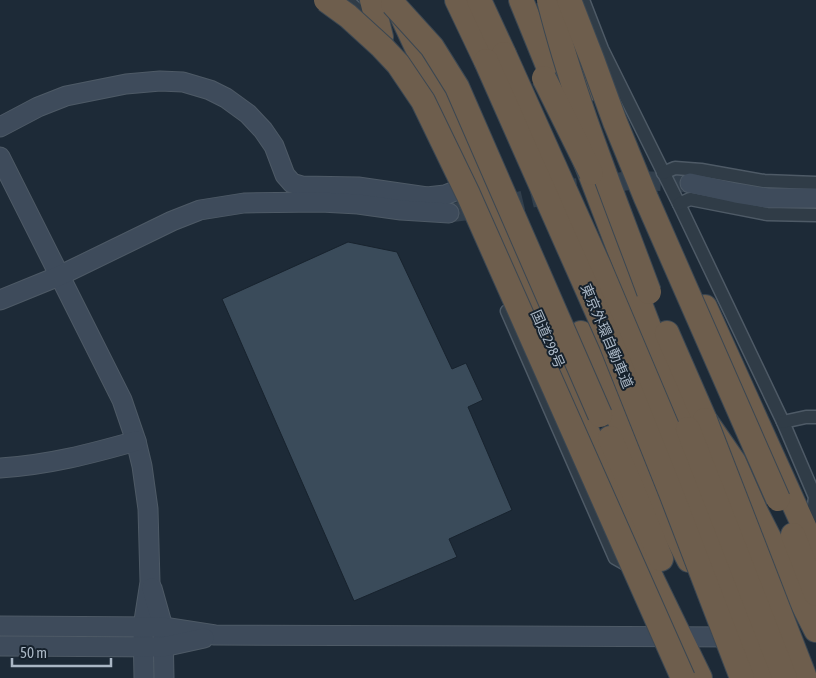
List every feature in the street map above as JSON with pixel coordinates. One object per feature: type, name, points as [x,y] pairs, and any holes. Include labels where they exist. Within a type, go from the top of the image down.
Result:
[{"type":"highway","points":[[326,0],[348,16],[382,47],[398,64],[423,100],[468,194],[683,678]]},
{"type":"highway","name":"東京外環自動車道","points":[[457,0],[495,57],[600,266],[676,448],[763,678]]},
{"type":"highway","name":"東京外環自動車道","points":[[479,0],[495,57],[611,342],[742,678]]},
{"type":"highway","points":[[504,0],[572,133],[648,292]]},
{"type":"highway","points":[[521,0],[805,678]]},
{"type":"highway","points":[[549,0],[577,97],[697,424],[785,678]]},
{"type":"highway","points":[[549,0],[717,331],[813,546]]},
{"type":"highway","points":[[569,0],[646,198],[774,490],[816,594]]},
{"type":"highway","points":[[382,37],[387,1]]},
{"type":"highway","points":[[387,1],[432,47],[457,87],[631,486],[660,558],[679,634]]},
{"type":"highway","points":[[387,1],[413,22],[446,57],[473,99],[518,191],[630,444],[678,542],[714,605]]},
{"type":"highway","name":"国道298号","points":[[387,1],[455,130],[652,579],[700,678]]},
{"type":"highway","points":[[697,424],[734,462],[756,512],[816,630]]},
{"type":"street","points":[[347,0],[382,37],[421,108],[455,191],[615,558],[652,579]]},
{"type":"street","points":[[583,0],[602,49],[679,204],[783,422],[815,497],[813,546]]},
{"type":"street","points":[[0,127],[38,107],[66,96],[126,84],[160,80],[183,82],[210,90],[226,98],[248,114],[263,130],[274,146],[286,175],[292,183],[302,186],[358,187],[427,196],[445,195],[455,191]]},
{"type":"street","points":[[0,157],[122,400],[136,440],[148,509],[150,582],[143,627],[144,678]]},
{"type":"street","points":[[663,173],[675,168],[701,170],[764,181],[816,183]]},
{"type":"street","points":[[690,183],[767,198],[816,198]]},
{"type":"street","points":[[679,204],[690,199],[767,214],[816,215]]},
{"type":"street","points":[[0,300],[59,276],[172,221],[200,210],[244,203],[321,202],[449,213]]},
{"type":"street","points":[[783,422],[816,417]]},
{"type":"street","points":[[0,468],[28,466],[76,458],[136,440]]},
{"type":"street","points":[[150,582],[163,627],[164,678]]},
{"type":"street","points":[[0,626],[163,627],[215,635],[679,634],[816,637]]},
{"type":"street","points":[[0,646],[163,647],[215,635]]},
{"type":"building","points":[[348,242],[397,252],[452,369],[466,363],[483,400],[468,407],[512,510],[449,539],[457,557],[354,601],[222,299]]},
{"type":"tunnel","points":[[449,213],[495,207],[574,188],[634,180],[690,183]]}]
